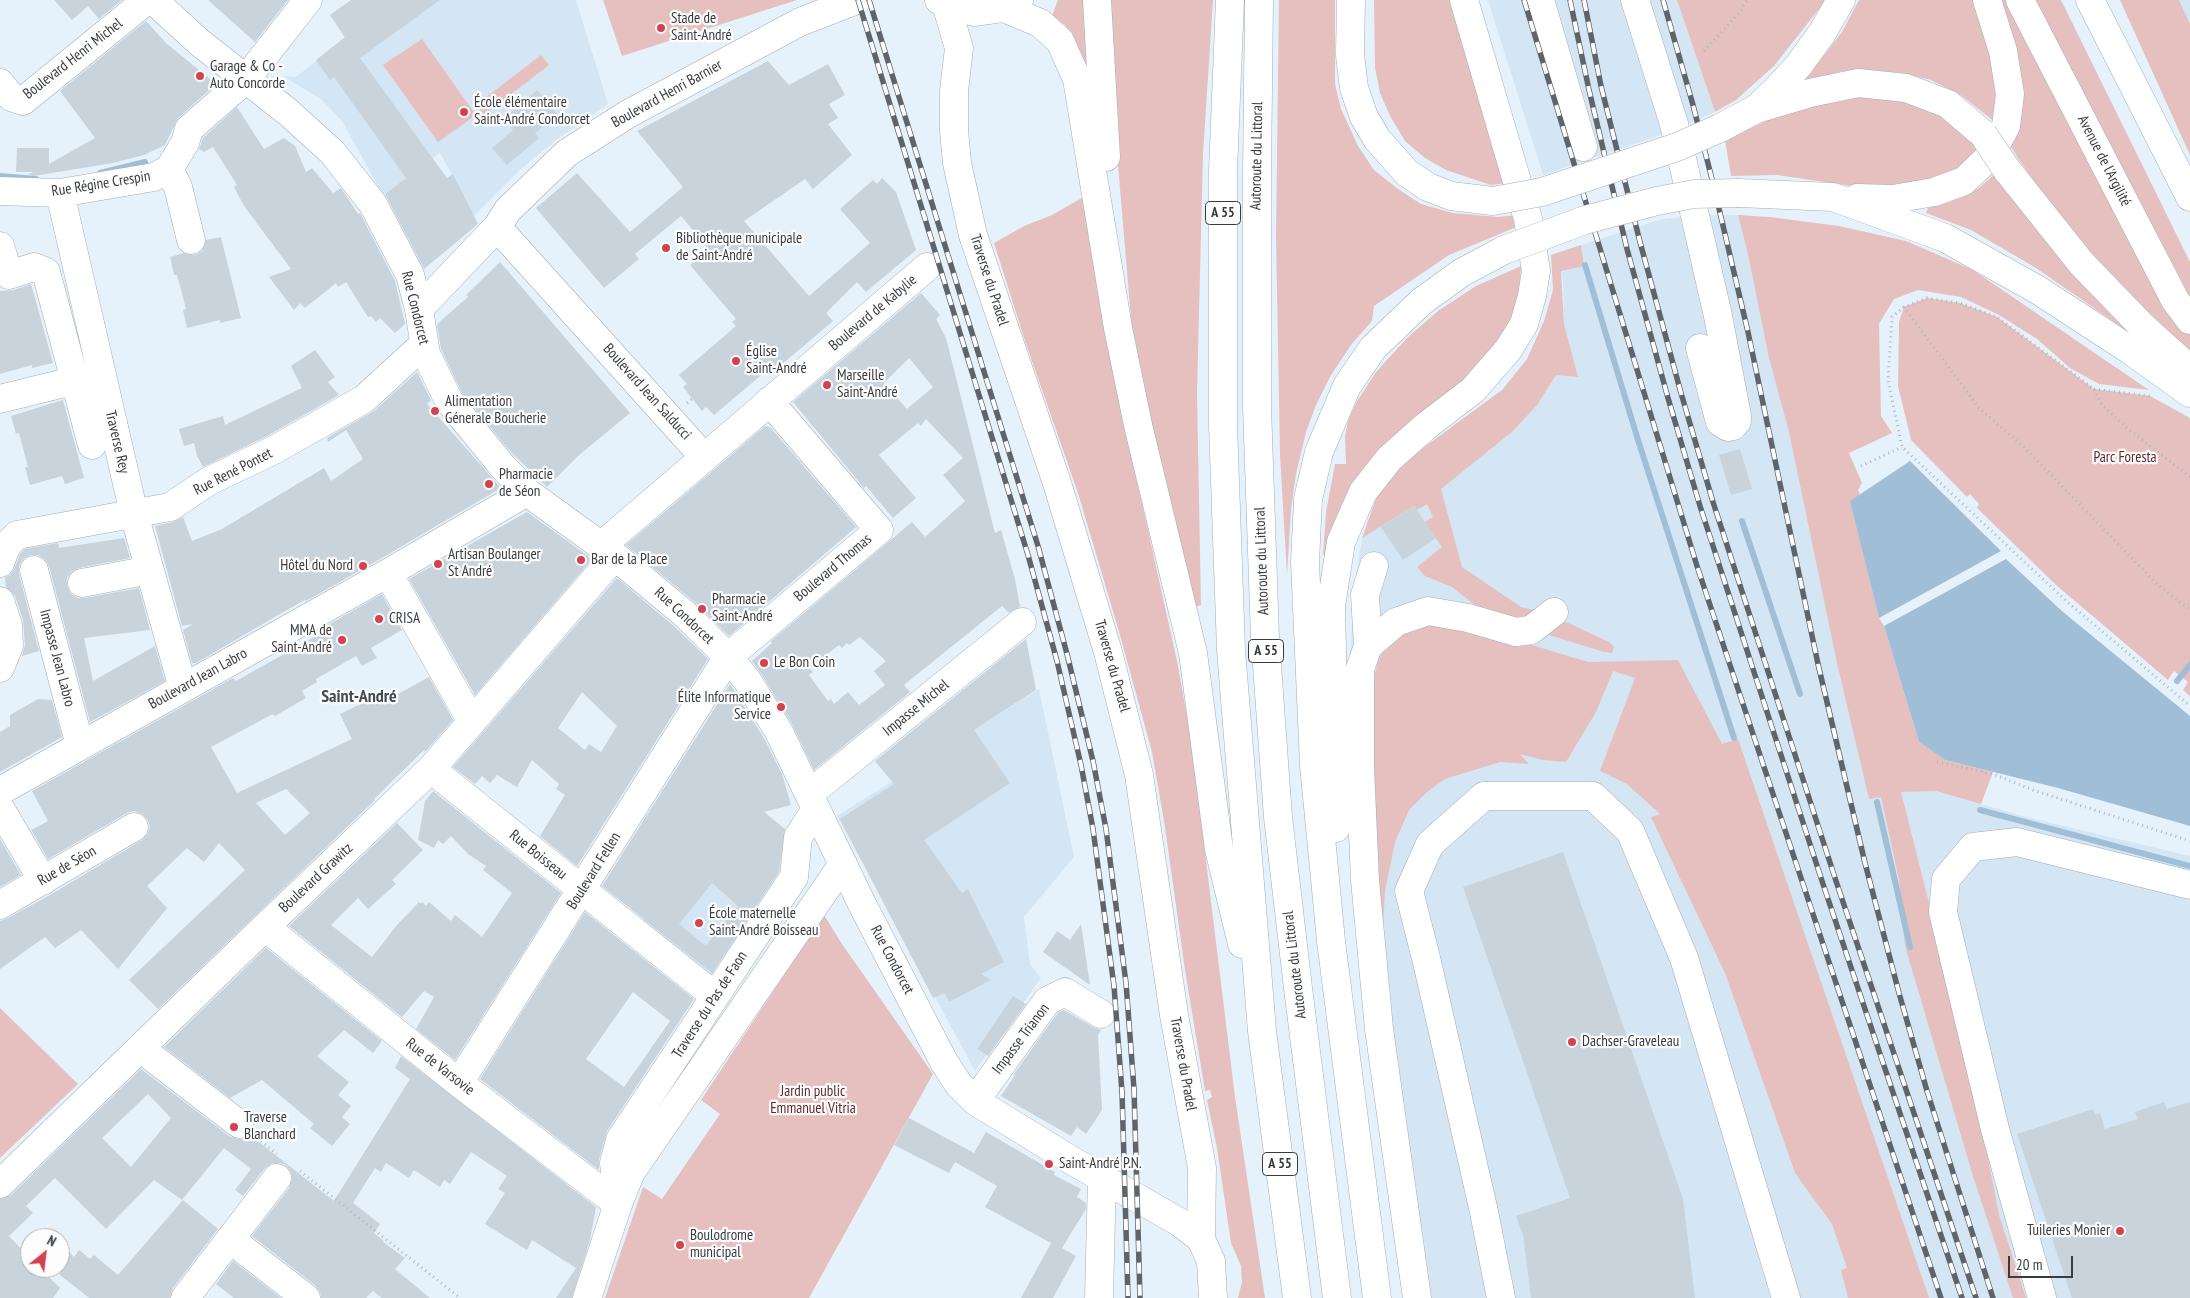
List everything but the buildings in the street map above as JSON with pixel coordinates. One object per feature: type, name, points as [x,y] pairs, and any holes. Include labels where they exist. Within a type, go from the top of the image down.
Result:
[{"type":"main road","name":"Boulevard Henri Michel","points":[[0,83],[11,97],[23,101],[147,0]]},
{"type":"main road","name":"Rue Condorcet","points":[[153,0],[199,42],[289,113],[332,152],[373,204],[410,275],[419,309],[426,354],[449,401],[527,492],[608,551],[687,616],[728,657],[747,680],[779,732],[944,1062],[959,1085],[975,1101],[1179,1222],[1201,1239]]},
{"type":"main road","name":"Rue Régine Crespin","points":[[0,190],[60,193],[154,177],[169,169],[184,143],[189,129],[246,79],[308,0]]},
{"type":"main road","name":"Boulevard Henri Barnier","points":[[419,309],[497,227],[508,210],[567,153],[628,114],[800,22],[857,0]]},
{"type":"main road","points":[[1097,0],[1098,48],[1118,328]]},
{"type":"main road","name":"A 55","points":[[1230,0],[1222,172],[1223,425],[1231,650],[1262,1031],[1297,1298]]},
{"type":"main road","name":"Autoroute du Littoral","points":[[1260,0],[1257,174],[1257,407],[1265,638],[1278,817],[1337,1298]]},
{"type":"main road","points":[[1351,0],[1350,55],[1354,88],[1364,117],[1377,139],[1407,173],[1428,187],[1451,196],[1493,201],[1542,192],[1677,147],[1720,128],[1756,109],[1810,93],[1858,83],[1906,88],[1948,104],[1983,134],[2007,170],[2082,264],[2144,328],[2190,369]]},
{"type":"main road","points":[[1331,941],[1336,828],[1332,606],[1341,542],[1363,492],[1389,459],[1426,426],[1473,390],[1508,350],[1524,324],[1536,271],[1528,219],[1464,0]]},
{"type":"main road","points":[[1540,0],[1583,147]]},
{"type":"main road","points":[[1635,0],[1674,124],[1718,316],[1737,416],[1737,421],[1733,426],[1728,427],[1720,422],[1700,348]]},
{"type":"main road","points":[[1756,109],[1799,65],[1822,33],[1841,0]]},
{"type":"main road","points":[[1377,1298],[1331,941],[1314,765],[1305,562],[1308,499],[1319,452],[1347,386],[1373,348],[1429,296],[1461,273],[1504,250],[1585,220],[1656,201],[1694,194],[1739,193],[1893,199],[1934,192],[1964,181],[1990,156],[2006,126],[2010,94],[2003,51],[1987,0]]},
{"type":"main road","name":"Avenue de l'Argilité","points":[[2020,0],[2175,300],[2190,320]]},
{"type":"main road","points":[[2090,0],[2190,197]]},
{"type":"main road","points":[[942,2],[967,11],[1005,6],[1040,22],[1060,40],[1077,79],[1118,328],[1138,425],[1193,653],[1219,850],[1262,1031]]},
{"type":"main road","name":"Traverse du Pradel","points":[[942,2],[959,48],[954,91],[954,130],[957,162],[971,226],[1066,511],[1108,652],[1139,775],[1174,1015],[1202,1168],[1201,1239],[1211,1261],[1213,1298]]},
{"type":"main road","points":[[959,48],[1005,6]]},
{"type":"main road","points":[[169,169],[178,187],[191,240]]},
{"type":"main road","name":"Traverse Rey","points":[[60,193],[134,514],[183,688]]},
{"type":"main road","points":[[1833,197],[1945,238],[2038,290],[2130,350],[2190,393]]},
{"type":"main road","name":"Boulevard Jean Salducci","points":[[497,227],[704,457]]},
{"type":"main road","points":[[0,246],[9,275],[34,267],[46,272],[92,445]]},
{"type":"main road","name":"Boulevard de Kabylie","points":[[704,457],[927,267]]},
{"type":"main road","name":"Rue René Pontet","points":[[0,563],[7,545],[16,535],[170,506],[209,481],[274,450],[364,398],[424,344]]},
{"type":"main road","points":[[0,399],[102,374]]},
{"type":"main road","name":"Boulevard Thomas","points":[[728,657],[879,530],[769,401]]},
{"type":"main road","points":[[608,551],[704,457]]},
{"type":"main road","name":"Boulevard Jean Labro","points":[[0,792],[388,573],[527,492]]},
{"type":"main road","name":"Boulevard Grawitz","points":[[0,1184],[431,769],[472,722],[608,551]]},
{"type":"main road","points":[[1374,566],[1365,595],[1368,646],[1360,669],[1360,767],[1365,880],[1379,1029],[1417,1298]]},
{"type":"main road","name":"Impasse Jean Labro","points":[[34,570],[80,746]]},
{"type":"main road","points":[[82,583],[150,570]]},
{"type":"main road","points":[[388,573],[472,722]]},
{"type":"main road","points":[[0,601],[8,625],[9,646],[0,668]]},
{"type":"main road","points":[[1368,646],[1396,622],[1428,611],[1468,618],[1516,632],[1531,630],[1554,612]]},
{"type":"main road","name":"Impasse Michel","points":[[813,802],[1022,622]]},
{"type":"main road","name":"Boulevard Fellen","points":[[459,1084],[728,657]]},
{"type":"main road","name":"Rue Boisseau","points":[[431,769],[715,996]]},
{"type":"main road","points":[[1501,1298],[1484,1212],[1409,891],[1430,844],[1484,796],[1593,796],[1630,830],[1684,958],[1786,1298]]},
{"type":"main road","name":"Traverse du Pas de Faon","points":[[618,1204],[614,1164],[620,1140],[794,877],[798,837],[813,802]]},
{"type":"main road","points":[[0,808],[43,881]]},
{"type":"main road","name":"Rue de Séon","points":[[0,905],[134,827]]},
{"type":"main road","points":[[2042,1298],[1995,1129],[1943,912],[1946,879],[1973,847],[2017,842],[2190,885]]},
{"type":"main road","name":"Traverse du Pas de Faon","points":[[587,1298],[618,1204],[631,1172],[844,864]]},
{"type":"main road","name":"Rue de Varsovie","points":[[265,927],[459,1084],[618,1204]]},
{"type":"main road","name":"Impasse Trianon","points":[[975,1101],[1047,1001],[1065,992],[1101,1014]]},
{"type":"main road","points":[[140,1048],[239,1124]]},
{"type":"main road","points":[[185,1298],[283,1166]]},
{"type":"main road","points":[[1099,1298],[1102,1177]]},
{"type":"main road","points":[[230,1239],[306,1298]]},
{"type":"path","points":[[1704,50],[1740,12],[1747,0]]},
{"type":"path","points":[[2190,477],[2127,428],[2102,405],[2094,389],[1997,317],[1960,303],[1927,298],[1904,306],[1892,317],[1888,380],[1902,447],[2064,599],[2190,706]]},
{"type":"path","points":[[1904,306],[1979,408],[2024,447],[2156,583],[2190,610]]},
{"type":"path","points":[[2094,389],[2150,396],[2158,400]]},
{"type":"path","points":[[1861,466],[1902,447]]},
{"type":"path","points":[[1937,762],[1993,774],[2033,790],[2190,841]]},
{"type":"path","points":[[239,1124],[283,1166],[460,1298]]},
{"type":"shaded area","name":"École élémentaire Saint-André Condorcet","points":[[351,0],[576,0],[608,104],[556,140],[522,168],[474,216],[440,153],[383,195],[342,121],[322,100],[283,76],[296,77],[345,38],[330,15]]},
{"type":"shaded area","points":[[1488,0],[1677,0],[1715,112],[1667,133],[1543,175]]},
{"type":"shaded area","points":[[2179,0],[2190,0],[2190,24],[2180,2]]},
{"type":"shaded area","points":[[1704,215],[1738,215],[1748,254],[1924,791],[1936,791],[2022,816],[2190,856],[2190,1298],[1403,1298],[1350,658],[1354,589],[1362,538],[1379,490],[1412,498],[1564,324],[1563,280],[1559,252],[1662,219]]},
{"type":"shaded area","points":[[1039,689],[1074,857],[1024,917],[1030,964],[1041,978],[975,1071],[837,816]]},
{"type":"shaded area","name":"École maternelle Saint-André Boisseau","points":[[688,864],[758,921],[712,985],[639,925]]},
{"type":"green space","name":"Stade de Saint-André","points":[[603,0],[797,0],[622,56]]},
{"type":"green space","points":[[1058,0],[1088,0],[1095,97],[1075,40],[1065,25],[1052,16]]},
{"type":"green space","points":[[1104,0],[1213,0],[1203,154],[1197,394],[1201,605],[1194,607],[1153,435],[1132,330]]},
{"type":"green space","points":[[1279,0],[1335,0],[1335,84],[1341,109],[1358,146],[1374,170],[1421,204],[1453,213],[1498,217],[1516,215],[1519,226],[1449,255],[1374,306],[1372,321],[1351,345],[1331,375],[1316,405],[1306,432],[1296,474],[1291,509],[1287,575],[1280,455],[1276,236]]},
{"type":"green space","points":[[1374,0],[1451,0],[1507,183],[1491,185],[1446,170],[1425,158],[1405,141],[1390,116],[1380,93],[1375,68]]},
{"type":"green space","points":[[1677,0],[1826,0],[1774,66],[1736,100],[1715,112]]},
{"type":"green space","points":[[1859,0],[1979,0],[2000,80],[1995,122],[1962,96],[1931,80],[1902,73],[1872,70],[1842,71],[1808,81],[1804,78],[1842,32]]},
{"type":"green space","points":[[1999,0],[2012,0],[2181,323],[2190,334],[2190,351],[2141,305],[2088,249],[2050,203],[2008,142],[2019,118],[2021,75]]},
{"type":"green space","points":[[2035,0],[2061,0],[2190,262],[2190,297]]},
{"type":"green space","points":[[2120,0],[2179,0],[2190,24],[2190,155]]},
{"type":"green space","points":[[422,39],[476,115],[438,142],[383,65]]},
{"type":"green space","points":[[541,55],[549,65],[484,115],[476,105]]},
{"type":"green space","points":[[1870,92],[1939,110],[1984,150],[1956,174],[1917,187],[1852,186],[1777,175],[1731,176],[1725,140],[1781,114]]},
{"type":"green space","points":[[1997,172],[2143,342],[2036,268],[1971,230],[1926,213],[1928,208],[1952,201],[1979,188]]},
{"type":"green space","points":[[1087,195],[1117,391],[1177,661],[1191,738],[1235,1097],[1265,1298],[1238,1298],[1242,1282],[1241,1266],[1231,1243],[1217,1148],[1207,1100],[1212,1097],[1210,1090],[1205,1091],[1152,752],[1078,493],[1025,341],[994,243],[1024,226],[1052,215]]},
{"type":"green space","points":[[1738,215],[1839,226],[1906,241],[1973,270],[2149,390],[2099,384],[2070,368],[2037,339],[1999,315],[1961,297],[1918,290],[1894,299],[1879,324],[1881,416],[1892,433],[1849,453],[1862,483],[1858,490],[1860,495],[1851,501],[1879,618],[1884,626],[1919,742],[1945,760],[1993,772],[1981,804],[1936,791],[1901,792],[1970,1065],[1999,1215],[2026,1298],[2013,1298],[1972,1173],[1905,946],[1899,880],[1881,797],[1869,799],[1837,663],[1789,432],[1769,358],[1748,254]]},
{"type":"green space","points":[[1581,245],[1584,266],[1561,271],[1564,324],[1578,377],[1556,375],[1537,405],[1513,431],[1441,489],[1462,567],[1521,607],[1534,610],[1550,601],[1519,621],[1485,613],[1452,587],[1425,576],[1417,567],[1442,547],[1425,522],[1433,517],[1427,504],[1417,510],[1414,506],[1362,538],[1379,490],[1390,477],[1412,456],[1502,390],[1527,359],[1544,321],[1553,290],[1551,255]]},
{"type":"green space","points":[[1521,266],[1519,297],[1504,335],[1476,372],[1396,434],[1366,466],[1342,503],[1325,556],[1323,555],[1326,512],[1335,464],[1346,464],[1345,436],[1348,421],[1356,403],[1376,372],[1407,338],[1438,311],[1476,286]]},
{"type":"green space","name":"Parc Foresta","points":[[1927,298],[1960,303],[1997,317],[2094,389],[2150,396],[2190,418],[2190,696],[2183,690],[2188,682],[2174,671],[2168,680],[2056,585],[1977,508],[1979,504],[1970,494],[1967,497],[1911,440],[1898,386],[1899,322],[1904,307]]},
{"type":"green space","points":[[1564,621],[1609,642],[1614,647],[1612,653],[1546,634]]},
{"type":"green space","points":[[1427,622],[1456,622],[1588,662],[1678,660],[1722,744],[1738,739],[1929,1298],[1848,1298],[1841,1270],[1847,1268],[1832,1224],[1795,1173],[1725,973],[1651,817],[1660,814],[1627,784],[1600,771],[1635,678],[1613,671],[1596,712],[1566,762],[1543,760],[1520,754],[1529,764],[1500,762],[1445,779],[1427,792],[1409,810],[1395,842],[1385,891],[1383,929],[1377,883],[1371,712],[1373,680],[1379,659],[1389,641]]},
{"type":"green space","name":"Jardin public Emmanuel Vitria","points":[[824,915],[842,944],[933,1074],[809,1298],[605,1298],[643,1187],[662,1199],[720,1114],[701,1100]]},
{"type":"green space","points":[[0,1008],[78,1084],[0,1158]]},
{"type":"water","points":[[1910,461],[2001,551],[1879,618],[1850,501]]},
{"type":"water","points":[[2006,559],[2063,612],[2190,716],[2190,826],[2058,788],[1945,760],[1919,742],[1884,626]]},
{"type":"waterway","points":[[100,173],[145,162]]},
{"type":"waterway","points":[[0,176],[36,179]]},
{"type":"waterway","points":[[1585,265],[1638,440],[1734,738]]},
{"type":"waterway","points":[[1742,521],[1800,694]]},
{"type":"waterway","points":[[2177,681],[2190,665]]},
{"type":"waterway","points":[[1877,802],[1910,947]]},
{"type":"waterway","points":[[1980,810],[2190,866]]},
{"type":"railway","points":[[858,0],[1028,555],[1057,661],[1081,765],[1093,829],[1114,986],[1122,1092],[1128,1298]]},
{"type":"railway","points":[[869,0],[1038,546],[1093,761],[1106,829],[1126,983],[1134,1089],[1140,1298]]},
{"type":"railway","points":[[1524,0],[1697,566],[1941,1298]]},
{"type":"railway","points":[[1570,0],[1589,90],[1627,249],[1700,506],[1823,884],[1962,1298]]},
{"type":"railway","points":[[1584,0],[1601,86],[1640,242],[1713,502],[1835,878],[1976,1298]]},
{"type":"railway","points":[[1663,0],[1713,183],[1748,332],[1818,664],[1865,863],[1927,1091],[1993,1298]]},
{"type":"place","name":"Stade de Saint-André","points":[[661,28]]},
{"type":"place","name":"Garage & Co - Auto Concorde","points":[[200,76]]},
{"type":"place","name":"École élémentaire Saint-André Condorcet","points":[[464,112]]},
{"type":"place","name":"Bibliothèque municipale de Saint-André","points":[[666,248]]},
{"type":"place","name":"Église Saint-André","points":[[736,361]]},
{"type":"place","name":"Marseille Saint-André","points":[[827,385]]},
{"type":"place","name":"Alimentation Génerale Boucherie","points":[[435,411]]},
{"type":"place","name":"Pharmacie de Séon","points":[[489,484]]},
{"type":"place","name":"Bar de la Place","points":[[581,560]]},
{"type":"place","name":"Artisan Boulanger St André","points":[[438,564]]},
{"type":"place","name":"Hôtel du Nord","points":[[363,566]]},
{"type":"place","name":"Pharmacie Saint-André","points":[[702,609]]},
{"type":"place","name":"CRISA","points":[[379,619]]},
{"type":"place","name":"MMA de Saint-André","points":[[342,640]]},
{"type":"place","name":"Le Bon Coin","points":[[764,663]]},
{"type":"place","name":"Élite Informatique Service","points":[[781,707]]},
{"type":"place","name":"École maternelle Saint-André Boisseau","points":[[699,923]]},
{"type":"place","name":"Dachser-Graveleau","points":[[1572,1042]]},
{"type":"place","name":"Traverse Blanchard","points":[[234,1127]]},
{"type":"place","name":"Saint-André P.N.","points":[[1049,1164]]},
{"type":"place","name":"Tuileries Monier","points":[[2120,1231]]},
{"type":"place","name":"Boulodrome municipal","points":[[680,1245]]},
{"type":"district","name":"Saint-André","points":[[359,697]]}]
